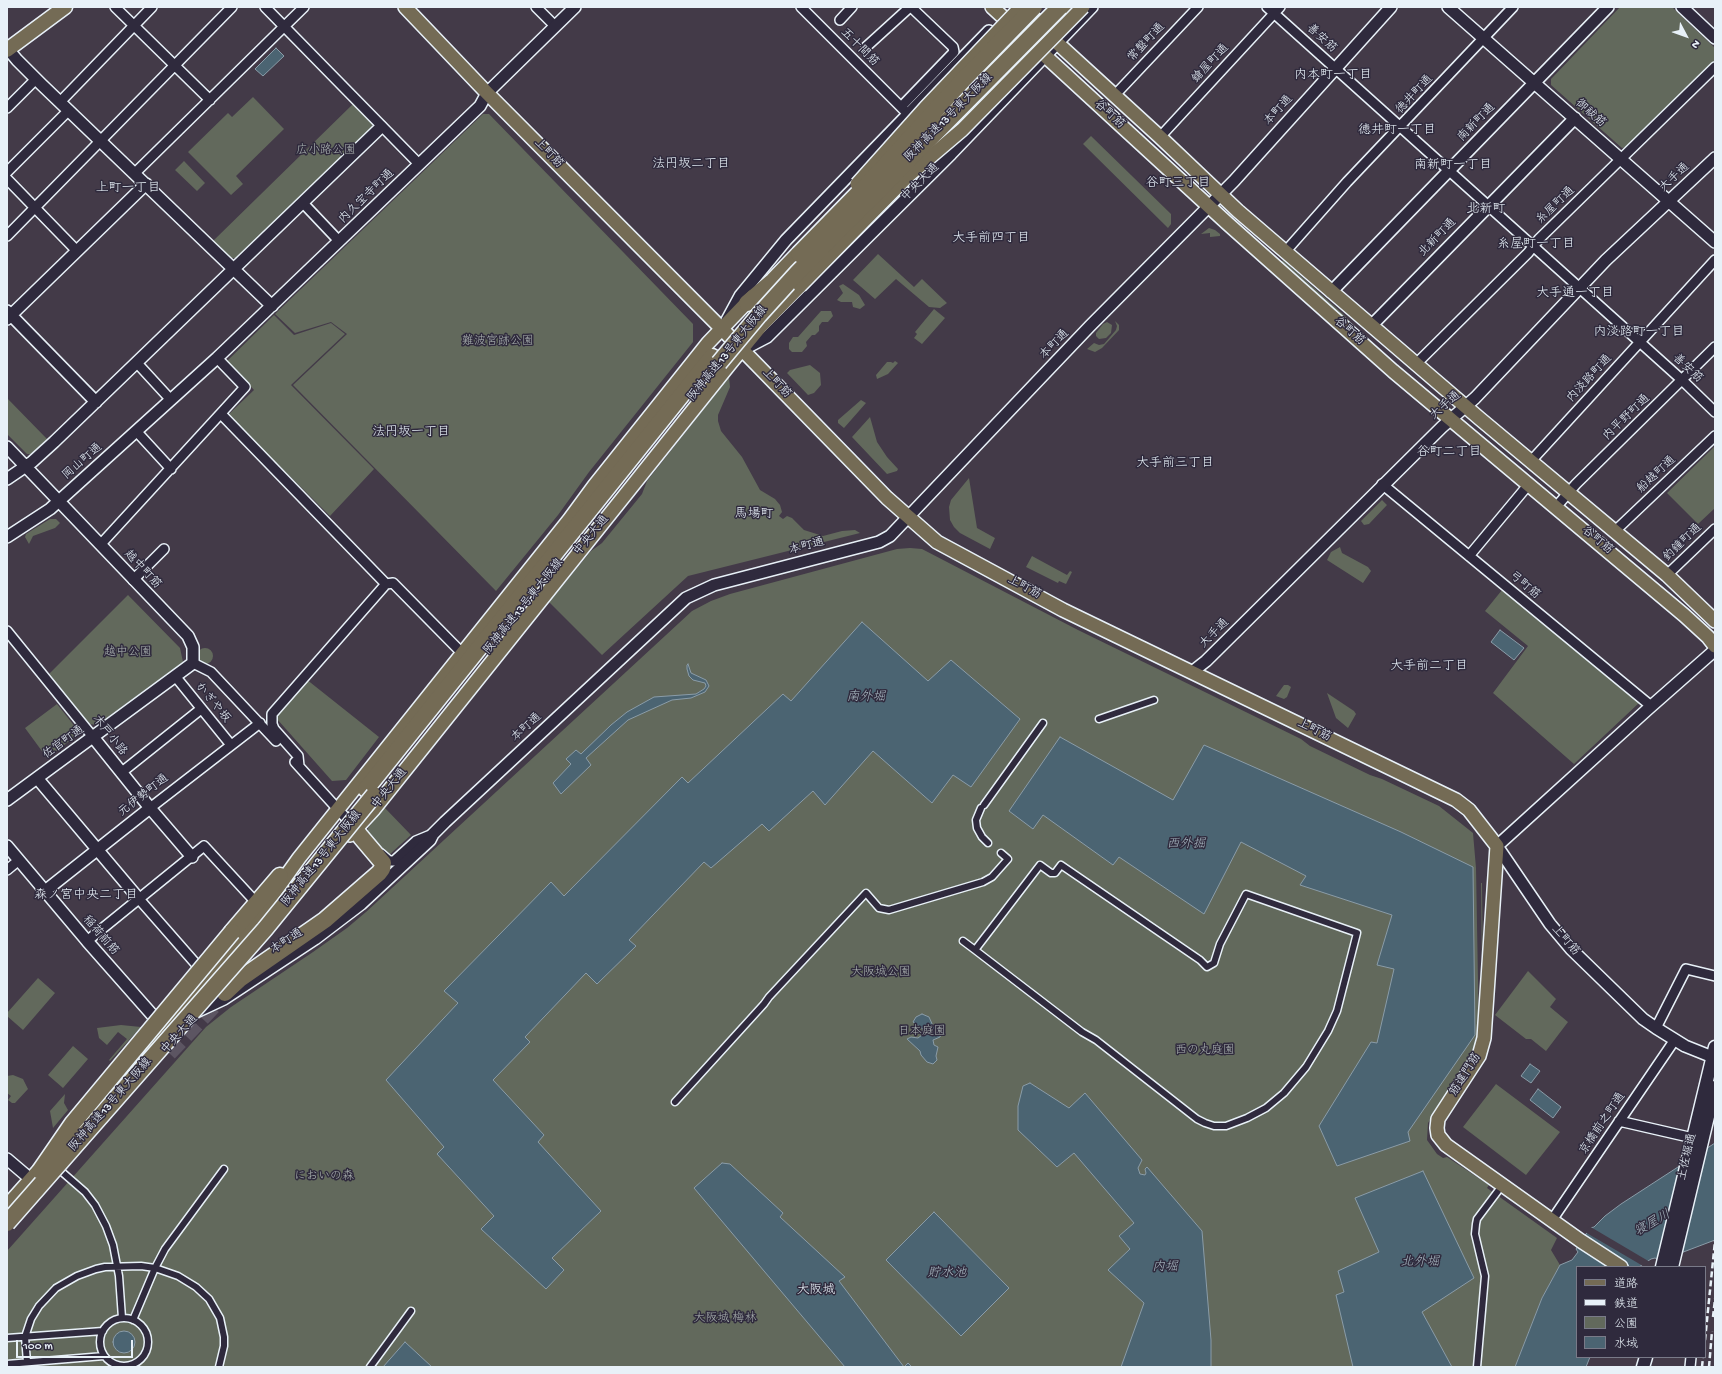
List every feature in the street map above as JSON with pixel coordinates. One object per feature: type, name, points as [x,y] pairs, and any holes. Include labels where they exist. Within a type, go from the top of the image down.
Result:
[{"type":"highway","points":[[7,49],[65,7]]},
{"type":"highway","points":[[747,303],[773,281],[797,251],[880,171],[963,80],[1034,7]]},
{"type":"highway","name":"阪神高速13号東大阪線","points":[[688,395],[738,325],[788,268],[1046,7]]},
{"type":"highway","name":"阪神高速13号東大阪線","points":[[7,1208],[265,929],[445,699],[688,395],[798,272],[1060,7]]},
{"type":"highway","points":[[910,175],[957,124],[1072,7]]},
{"type":"highway","points":[[225,993],[240,979],[325,920],[364,888],[379,873],[382,869],[383,863],[355,829]]},
{"type":"highway","points":[[38,1175],[73,1123],[280,876]]},
{"type":"highway","points":[[38,1175],[69,1158],[172,1047]]},
{"type":"highway","name":"阪神高速13号東大阪線","points":[[7,1223],[38,1175]]},
{"type":"main road","name":"上町筋","points":[[405,7],[487,94],[722,329],[871,482],[908,518],[937,542],[1064,610],[1456,800],[1469,810],[1497,846]]},
{"type":"main road","name":"谷町筋","points":[[992,7],[1208,206],[1393,371],[1530,484],[1713,642]]},
{"type":"main road","name":"谷町筋","points":[[1018,7],[1285,252],[1465,407],[1667,575],[1715,621]]},
{"type":"main road","points":[[797,251],[956,74],[1021,7]]},
{"type":"main road","name":"中央大通","points":[[7,1233],[172,1047],[355,829],[374,809],[761,326],[910,175],[962,130],[1083,7]]},
{"type":"main road","name":"中央大通","points":[[7,1199],[38,1175],[162,1026],[175,1015],[241,939],[299,858],[703,350],[747,303]]},
{"type":"main road","name":"筋違門筋","points":[[1497,846],[1483,1047],[1479,1056],[1438,1119],[1437,1132],[1446,1145],[1581,1241],[1619,1266]]},
{"type":"main road","name":"土佐堀通","points":[[1668,1262],[1714,1054]]},
{"type":"main road","name":"土佐堀通","points":[[1694,1146],[1715,1087]]},
{"type":"street","points":[[116,7],[210,100]]},
{"type":"street","points":[[60,102],[152,7]]},
{"type":"street","points":[[7,236],[232,7]]},
{"type":"street","points":[[266,7],[381,127],[419,164]]},
{"type":"street","points":[[135,173],[304,7]]},
{"type":"street","points":[[536,7],[555,26]]},
{"type":"street","name":"内久宝寺町通","points":[[171,400],[272,306],[480,106],[487,94],[575,7]]},
{"type":"street","name":"五十間筋","points":[[801,7],[904,111]]},
{"type":"street","points":[[840,20],[852,7]]},
{"type":"street","points":[[866,46],[910,7],[953,47],[954,52],[904,111]]},
{"type":"street","name":"中央大通","points":[[722,329],[740,296],[763,265],[904,111],[1014,7]]},
{"type":"street","name":"中央大通","points":[[742,350],[767,337],[951,154],[1092,7]]},
{"type":"street","name":"常盤町通","points":[[1114,96],[1198,7]]},
{"type":"street","name":"善安筋","points":[[1267,7],[1277,10],[1335,68],[1534,246],[1682,380],[1715,412]]},
{"type":"street","name":"本町通","points":[[162,1026],[224,999],[321,934],[376,890],[430,840],[432,834],[686,598],[714,585],[879,542],[890,536],[1090,326],[1221,194],[1391,7]]},
{"type":"street","name":"御祓筋","points":[[1448,7],[1715,242]]},
{"type":"street","name":"徳井町通","points":[[1285,252],[1347,182],[1401,127],[1513,7]]},
{"type":"street","name":"南新町通","points":[[1331,292],[1608,7]]},
{"type":"street","points":[[1682,7],[1715,38]]},
{"type":"street","name":"鎗屋町通","points":[[1160,137],[1277,10]]},
{"type":"street","points":[[7,49],[36,79],[272,306]]},
{"type":"street","name":"糸屋町通","points":[[1416,364],[1621,159],[1715,68]]},
{"type":"street","points":[[7,108],[36,79]]},
{"type":"street","points":[[7,172],[69,110]]},
{"type":"street","name":"北新町通","points":[[1371,326],[1575,118]]},
{"type":"street","points":[[7,478],[32,462],[96,402],[381,127]]},
{"type":"street","name":"大手通","points":[[1192,672],[1206,661],[1382,484],[1475,398],[1606,260],[1715,158]]},
{"type":"street","points":[[7,179],[77,251]]},
{"type":"street","points":[[96,402],[8,315],[146,184]]},
{"type":"street","points":[[303,203],[338,242]]},
{"type":"street","name":"内淡路町通","points":[[1530,461],[1715,260]]},
{"type":"street","name":"内平野町通","points":[[1556,507],[1569,492],[1715,347]]},
{"type":"street","points":[[101,544],[222,414],[245,387],[217,358]]},
{"type":"street","points":[[136,363],[171,400]]},
{"type":"street","name":"岡山町通","points":[[7,537],[50,509],[171,400]]},
{"type":"street","points":[[222,414],[386,584]]},
{"type":"street","points":[[137,432],[171,469]]},
{"type":"street","name":"船越町通","points":[[1615,531],[1715,436]]},
{"type":"street","name":"越中町筋","points":[[7,446],[188,636],[193,647],[193,663]]},
{"type":"street","name":"弓町筋","points":[[1382,484],[1650,706]]},
{"type":"street","points":[[1469,556],[1530,484]]},
{"type":"street","name":"釣鐘町通","points":[[1667,575],[1715,528]]},
{"type":"street","points":[[133,580],[164,549]]},
{"type":"street","points":[[299,766],[298,756],[274,730],[272,724],[272,714],[386,584],[393,583],[462,653]]},
{"type":"street","name":"木戸小路","points":[[7,631],[150,808],[192,857]]},
{"type":"street","points":[[1497,846],[1650,706],[1715,650]]},
{"type":"street","points":[[193,663],[212,672],[355,829],[363,834],[390,861],[396,859],[416,841],[432,834]]},
{"type":"street","name":"佐官町通","points":[[7,800],[193,663]]},
{"type":"street","name":"かぎや坂","points":[[175,676],[231,745]]},
{"type":"street","points":[[1099,719],[1154,700]]},
{"type":"street","points":[[122,772],[201,709]]},
{"type":"street","name":"元伊勢町通","points":[[45,891],[260,723]]},
{"type":"street","points":[[988,844],[977,828],[976,820],[982,806],[1043,723]]},
{"type":"street","points":[[37,778],[196,964]]},
{"type":"street","name":"稲荷前筋","points":[[7,846],[87,941],[162,1026],[172,1047]]},
{"type":"street","points":[[87,941],[204,846],[252,898]]},
{"type":"street","name":"上町筋","points":[[1497,846],[1550,924],[1570,949],[1643,1019],[1674,1041],[1714,1054]]},
{"type":"street","points":[[675,1102],[769,997],[866,893],[879,908],[889,910],[983,882],[992,877],[1008,859],[1001,854]]},
{"type":"street","name":"中央大通","points":[[162,1026],[159,1014],[160,1009],[196,964],[252,898],[280,876],[299,858]]},
{"type":"street","points":[[7,870],[19,860]]},
{"type":"street","points":[[963,941],[974,950],[1082,1032],[1096,1040],[1197,1119],[1214,1126],[1226,1126],[1247,1118],[1273,1102],[1284,1093],[1306,1067],[1328,1032],[1337,1011],[1357,933],[1246,894],[1220,944],[1214,963],[1207,967],[1200,960],[1061,865],[1056,873],[1051,873],[1040,865],[974,950]]},
{"type":"street","points":[[1656,1028],[1686,969],[1715,976]]},
{"type":"street","name":"京橋前之町通","points":[[1552,1220],[1674,1041]]},
{"type":"street","points":[[1619,1120],[1694,1146]]},
{"type":"street","points":[[7,1159],[38,1175]]},
{"type":"street","points":[[133,1320],[155,1268],[178,1230],[224,1169]]},
{"type":"street","points":[[62,1172],[85,1192],[95,1205],[104,1221],[113,1245],[117,1266],[122,1318]]},
{"type":"street","points":[[1477,1367],[1485,1276],[1476,1239],[1476,1224],[1477,1219],[1498,1191]]},
{"type":"street","points":[[29,1364],[25,1337],[31,1319],[39,1306],[56,1288],[65,1282],[105,1267],[117,1266],[155,1268],[178,1276],[189,1282],[203,1293],[215,1307],[220,1318],[224,1337],[224,1346],[219,1367]]},
{"type":"street","points":[[370,1367],[411,1311]]},
{"type":"street","points":[[122,1318],[133,1320],[141,1325],[146,1332],[148,1339],[148,1346],[140,1360],[127,1366],[114,1364],[104,1356],[100,1344],[103,1330],[110,1323],[122,1318]]},
{"type":"street","points":[[7,1338],[103,1330]]},
{"type":"street","points":[[7,1364],[29,1364],[104,1356]]},
{"type":"green space","points":[[1620,7],[1672,7],[1715,48],[1715,61],[1627,147],[1622,148],[1551,85],[1551,79]]},
{"type":"green space","points":[[253,97],[284,129],[236,176],[243,184],[231,195],[188,152],[228,113],[232,117]]},
{"type":"green space","name":"広小路公園","points":[[353,104],[372,123],[372,127],[237,258],[231,258],[213,241]]},
{"type":"green space","name":"難波宮跡公園","points":[[483,114],[489,114],[693,324],[693,342],[589,472],[558,515],[496,591],[293,385],[347,334],[331,322],[295,333],[275,314]]},
{"type":"green space","points":[[1091,136],[1171,214],[1171,224],[1168,228],[1083,144]]},
{"type":"green space","points":[[184,161],[205,183],[197,191],[175,170]]},
{"type":"green space","points":[[1209,228],[1215,230],[1220,234],[1220,236],[1210,237],[1210,233],[1201,234]]},
{"type":"green space","points":[[878,254],[914,287],[922,279],[947,303],[940,308],[929,307],[896,279],[875,299],[853,280]]},
{"type":"green space","points":[[1283,260],[1343,314],[1364,337],[1281,262]]},
{"type":"green space","points":[[843,284],[859,295],[865,305],[860,309],[853,307],[852,302],[841,302],[837,300],[843,293],[839,286]]},
{"type":"green space","points":[[934,309],[945,318],[922,344],[914,338],[917,334],[915,332]]},
{"type":"green space","points":[[821,311],[831,311],[833,316],[828,322],[822,322],[819,326],[819,331],[815,335],[812,335],[806,342],[807,346],[802,352],[792,352],[789,349],[789,343],[793,337],[798,337]]},
{"type":"green space","points":[[274,315],[294,335],[331,323],[345,334],[291,385],[374,469],[330,516],[228,415],[254,390],[227,361]]},
{"type":"green space","points":[[1115,321],[1119,325],[1119,330],[1102,348],[1095,352],[1087,349],[1094,343],[1099,345],[1104,344],[1116,330],[1117,326]]},
{"type":"green space","points":[[1107,322],[1112,325],[1111,333],[1106,338],[1099,339],[1096,336],[1096,333],[1103,324]]},
{"type":"green space","points":[[895,361],[898,363],[888,374],[877,379],[876,375],[887,362],[893,363]]},
{"type":"green space","points":[[810,365],[820,373],[821,385],[814,393],[808,395],[787,373],[790,370]]},
{"type":"green space","points":[[729,377],[730,387],[718,415],[721,431],[742,457],[760,490],[775,499],[780,505],[782,512],[779,516],[783,519],[787,516],[792,518],[804,530],[823,536],[842,531],[855,530],[860,533],[688,576],[602,655],[549,602],[591,551],[602,543],[642,494],[647,481]]},
{"type":"green space","points":[[7,398],[47,439],[31,454],[27,454],[7,434]]},
{"type":"green space","points":[[861,400],[866,403],[844,428],[838,423],[838,420]]},
{"type":"green space","points":[[870,417],[877,442],[887,457],[898,469],[897,471],[887,474],[852,437]]},
{"type":"green space","points":[[1715,446],[1715,508],[1698,524],[1667,493]]},
{"type":"green space","points":[[969,478],[977,528],[995,538],[990,549],[960,533],[950,520],[949,507],[951,500]]},
{"type":"green space","points":[[1382,500],[1387,505],[1369,524],[1364,525],[1361,521]]},
{"type":"green space","points":[[50,519],[56,519],[60,523],[55,528],[33,536],[29,544],[25,537],[26,534]]},
{"type":"green space","points":[[1340,547],[1342,553],[1368,567],[1371,571],[1363,583],[1327,560],[1331,552]]},
{"type":"green space","name":"大阪城公園","points":[[897,549],[922,549],[1078,630],[1301,739],[1310,746],[1439,806],[1473,833],[1476,868],[1479,1037],[1473,1056],[1428,1123],[1427,1140],[1437,1154],[1443,1158],[1447,1157],[1489,1185],[1487,1188],[1557,1238],[1551,1250],[1560,1265],[1542,1298],[1515,1367],[7,1367],[7,1251],[206,1027],[231,1007],[347,928],[366,912],[692,611],[711,601],[730,594]]},
{"type":"green space","points":[[1032,556],[1067,575],[1070,571],[1072,572],[1066,584],[1059,581],[1058,583],[1026,567]]},
{"type":"green space","points":[[1502,590],[1639,703],[1574,764],[1493,693],[1528,646],[1485,611]]},
{"type":"green space","name":"越中公園","points":[[128,595],[180,648],[183,662],[97,725],[89,724],[49,674]]},
{"type":"green space","points":[[205,648],[212,653],[213,656],[208,663],[205,664],[198,659],[197,656],[202,649]]},
{"type":"green space","points":[[306,679],[379,737],[346,780],[332,781],[277,719],[278,712]]},
{"type":"green space","points":[[1284,685],[1291,687],[1287,697],[1284,699],[1276,696]]},
{"type":"green space","points":[[1327,693],[1354,711],[1356,714],[1348,728],[1336,718]]},
{"type":"green space","points":[[57,704],[80,733],[47,758],[25,728]]},
{"type":"green space","points":[[384,807],[411,835],[389,855],[368,833],[368,828]]},
{"type":"green space","points":[[1482,883],[1483,979],[1482,979]]},
{"type":"green space","points":[[1528,971],[1556,999],[1550,1007],[1568,1022],[1546,1051],[1531,1039],[1526,1039],[1495,1015]]},
{"type":"green space","points":[[38,978],[55,993],[23,1030],[7,1016],[7,1013]]},
{"type":"green space","points":[[121,1025],[141,1027],[110,1061],[109,1060],[127,1039],[118,1032],[107,1045],[99,1038],[97,1028]]},
{"type":"green space","points":[[73,1046],[88,1059],[63,1088],[48,1075]]},
{"type":"green space","points":[[13,1075],[23,1079],[28,1089],[15,1103],[8,1100],[11,1096],[7,1093],[7,1076]]},
{"type":"green space","points":[[1496,1084],[1560,1132],[1526,1175],[1463,1127]]},
{"type":"green space","points":[[65,1094],[64,1103],[68,1110],[53,1128],[50,1111]]},
{"type":"water","points":[[276,48],[284,56],[263,76],[255,69]]},
{"type":"water","name":"南外堀","points":[[862,622],[928,681],[951,660],[1020,719],[971,787],[953,775],[932,803],[873,751],[825,805],[813,791],[769,831],[762,824],[711,868],[704,862],[629,940],[636,946],[597,984],[586,973],[525,1037],[530,1042],[493,1080],[544,1135],[538,1142],[601,1211],[552,1258],[564,1270],[546,1289],[481,1229],[494,1216],[437,1154],[444,1147],[386,1080],[458,1003],[444,991],[551,882],[564,896],[682,777],[688,783],[783,694],[791,701]]},
{"type":"water","points":[[1500,630],[1524,648],[1514,660],[1491,642]]},
{"type":"water","points":[[688,664],[691,673],[706,680],[709,686],[705,692],[691,698],[672,700],[628,720],[586,758],[591,765],[561,794],[553,783],[571,764],[566,759],[576,750],[581,754],[627,712],[654,697],[696,694],[704,689],[706,686],[705,683],[693,680],[689,676],[687,669]]},
{"type":"water","name":"西外掘","points":[[1060,737],[1173,800],[1204,745],[1401,832],[1473,867],[1475,1035],[1408,1132],[1410,1141],[1337,1166],[1319,1126],[1371,1042],[1377,1043],[1394,969],[1377,965],[1392,915],[1300,885],[1306,876],[1241,842],[1204,914],[1119,857],[1113,865],[1043,815],[1033,829],[1009,811]]},
{"type":"water","points":[[922,1014],[929,1017],[933,1026],[941,1034],[940,1037],[933,1040],[934,1045],[938,1047],[936,1056],[937,1060],[933,1064],[927,1062],[921,1055],[920,1051],[907,1039],[911,1037],[918,1038],[922,1035],[923,1029],[913,1022],[916,1017]]},
{"type":"water","points":[[1530,1064],[1540,1071],[1531,1083],[1521,1076]]},
{"type":"water","name":"内堀","points":[[1030,1083],[1069,1108],[1085,1093],[1142,1160],[1138,1168],[1140,1174],[1145,1175],[1145,1169],[1147,1167],[1202,1231],[1211,1340],[1211,1367],[1121,1367],[1144,1303],[1108,1270],[1130,1249],[1119,1236],[1134,1223],[1074,1153],[1057,1167],[1018,1130],[1018,1106],[1023,1086]]},
{"type":"water","points":[[1538,1089],[1561,1107],[1553,1118],[1530,1100]]},
{"type":"water","name":"寝屋川","points":[[1715,1143],[1715,1240],[1657,1262],[1657,1259],[1655,1258],[1651,1259],[1640,1266],[1576,1266],[1576,1358],[1590,1358],[1586,1367],[1515,1367],[1542,1298],[1560,1265],[1572,1260],[1578,1252],[1576,1249],[1590,1228],[1594,1227],[1605,1216]]},
{"type":"water","points":[[722,1163],[730,1164],[783,1213],[780,1217],[845,1277],[839,1281],[904,1367],[845,1367],[694,1188]]},
{"type":"water","name":"北外堀","points":[[1423,1171],[1474,1278],[1422,1312],[1452,1367],[1353,1367],[1336,1295],[1344,1292],[1338,1271],[1379,1252],[1355,1198]]},
{"type":"water","name":"貯水池","points":[[934,1212],[1009,1288],[961,1336],[886,1260]]},
{"type":"water","points":[[124,1331],[132,1334],[135,1342],[132,1350],[124,1353],[116,1350],[113,1342],[116,1334]]},
{"type":"water","points":[[405,1342],[432,1367],[383,1367]]},
{"type":"water","points":[[908,1363],[912,1367],[904,1367]]},
{"type":"pier","points":[[1589,1226],[1650,1262],[1643,1266],[1585,1232]]},
{"type":"tunnel","points":[[169,1053],[223,996]]},
{"type":"railway","points":[[1706,1330],[1715,1241]]},
{"type":"railway","points":[[1713,1317],[1715,1299]]},
{"type":"railway","points":[[1709,1367],[1712,1331]]},
{"type":"railway","points":[[1702,1367],[1703,1358]]},
{"type":"district","name":"内本町一丁目","points":[[1333,76]]},
{"type":"district","name":"徳井町一丁目","points":[[1397,131]]},
{"type":"district","name":"法円坂二丁目","points":[[691,165]]},
{"type":"district","name":"南新町一丁目","points":[[1453,166]]},
{"type":"district","name":"谷町三丁目","points":[[1178,184]]},
{"type":"district","name":"上町一丁目","points":[[128,189]]},
{"type":"district","name":"北新町","points":[[1486,210]]},
{"type":"district","name":"大手前四丁目","points":[[991,239]]},
{"type":"district","name":"糸屋町一丁目","points":[[1536,245]]},
{"type":"district","name":"大手通一丁目","points":[[1575,294]]},
{"type":"district","name":"内淡路町一丁目","points":[[1639,333]]},
{"type":"district","name":"法円坂一丁目","points":[[411,433]]},
{"type":"district","name":"谷町二丁目","points":[[1449,453]]},
{"type":"district","name":"大手前三丁目","points":[[1175,464]]},
{"type":"district","name":"馬場町","points":[[754,515]]},
{"type":"district","name":"大手前二丁目","points":[[1429,667]]},
{"type":"district","name":"森ノ宮中央二丁目","points":[[86,896]]},
{"type":"district","name":"大阪城","points":[[816,1291]]},
{"type":"park label","name":"日本庭園","points":[[922,1032]]},
{"type":"park label","name":"西の丸庭園","points":[[1205,1051]]},
{"type":"park label","name":"においの森","points":[[324,1177]]},
{"type":"park label","name":"大阪城 梅林","points":[[725,1319]]}]
